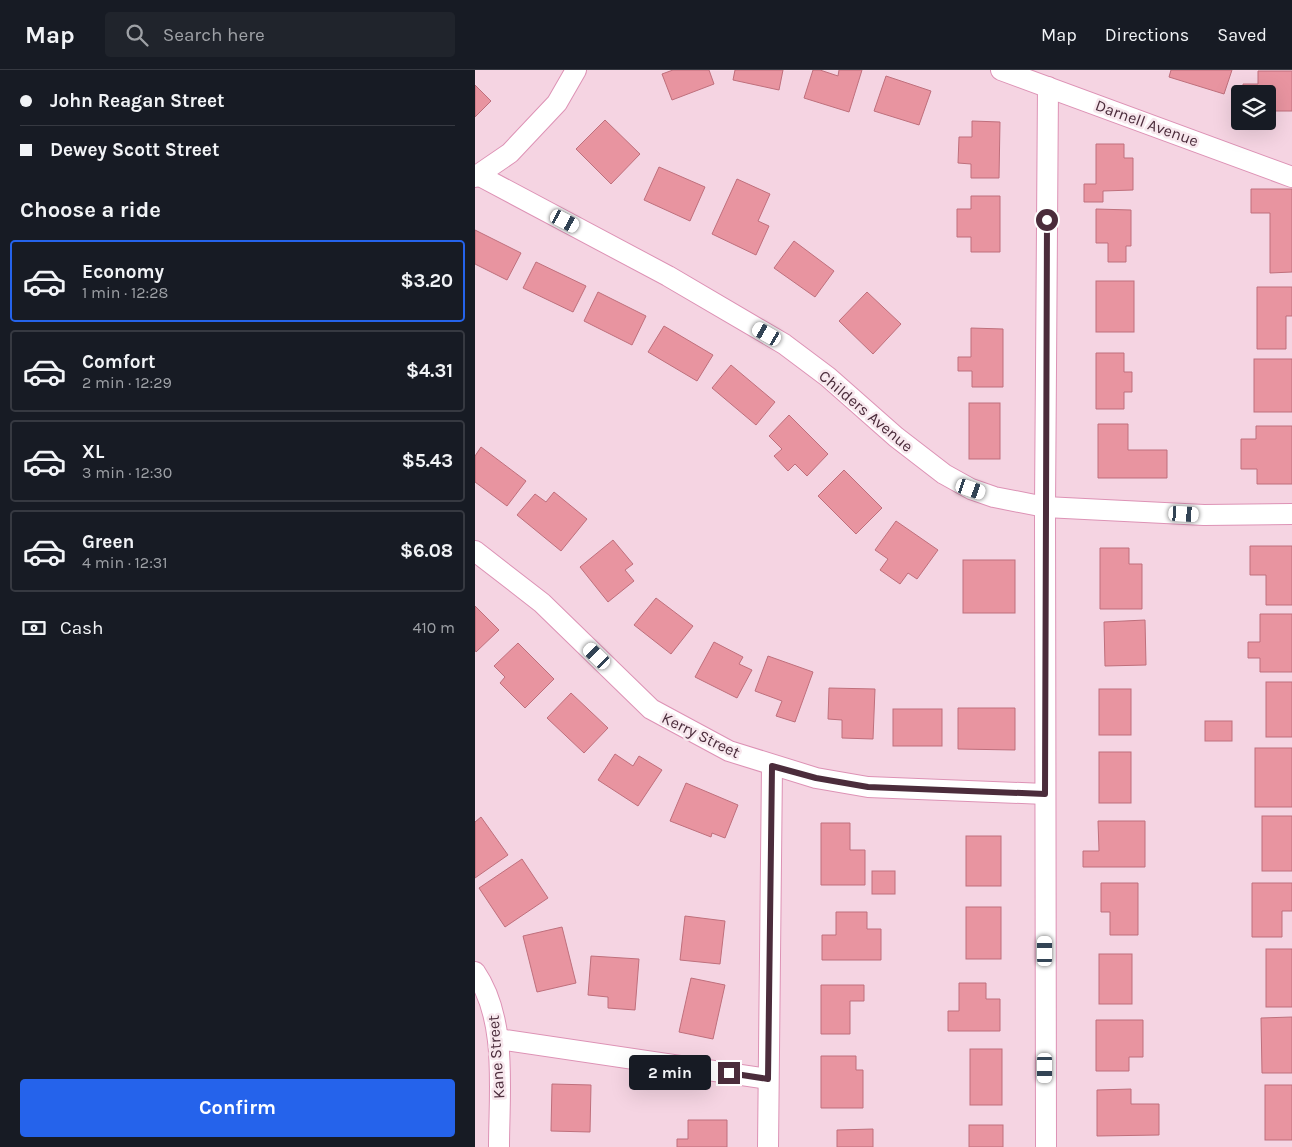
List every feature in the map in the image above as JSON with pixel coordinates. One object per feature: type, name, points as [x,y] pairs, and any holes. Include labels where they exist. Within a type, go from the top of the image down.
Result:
[{"type":"street","points":[[477,176],[510,153],[557,103],[577,70]]},
{"type":"street","name":"Darnell Avenue","points":[[1001,70],[1292,177]]},
{"type":"street","points":[[1046,1147],[1045,507],[1048,87]]},
{"type":"street","name":"Childers Avenue","points":[[477,176],[668,276],[784,344],[827,377],[896,437],[944,474],[971,489],[994,497],[1045,507],[1204,515],[1292,514]]},
{"type":"street","name":"Kerry Street","points":[[475,550],[542,603],[651,709],[729,751],[772,766],[816,778],[868,787],[1045,794]]},
{"type":"street","points":[[768,1147],[772,766]]},
{"type":"street","name":"Kane Street","points":[[475,972],[485,986],[494,1012],[497,1039],[499,1147]]},
{"type":"street","points":[[497,1039],[768,1079]]},
{"type":"building","points":[[673,70],[709,70],[714,84],[672,100],[662,74]]},
{"type":"building","points":[[735,70],[783,70],[779,90],[733,80]]},
{"type":"building","points":[[813,70],[820,70],[838,76],[839,70],[862,70],[849,112],[804,98]]},
{"type":"building","points":[[1171,70],[1232,70],[1224,94],[1169,77]]},
{"type":"building","points":[[1258,71],[1292,71],[1292,111],[1276,111],[1276,85],[1243,85],[1258,84]]},
{"type":"building","points":[[886,76],[931,91],[919,125],[874,111]]},
{"type":"building","points":[[475,85],[491,101],[475,117]]},
{"type":"building","points":[[605,120],[640,154],[611,184],[576,149]]},
{"type":"building","points":[[972,121],[1000,122],[999,178],[971,178],[971,164],[958,163],[959,137],[972,137]]},
{"type":"building","points":[[1096,144],[1124,144],[1124,158],[1133,158],[1133,190],[1103,191],[1103,202],[1084,202],[1084,184],[1096,184]]},
{"type":"building","points":[[659,167],[705,187],[690,221],[644,200]]},
{"type":"building","points":[[737,179],[770,194],[758,221],[769,226],[756,255],[712,234]]},
{"type":"building","points":[[1251,189],[1292,189],[1292,272],[1270,273],[1270,213],[1251,213]]},
{"type":"building","points":[[971,196],[1000,196],[1000,252],[971,252],[971,237],[957,237],[957,209],[971,209]]},
{"type":"building","points":[[1096,209],[1131,210],[1131,246],[1126,246],[1126,262],[1108,262],[1108,243],[1096,243]]},
{"type":"building","points":[[475,230],[521,253],[507,280],[475,264]]},
{"type":"building","points":[[794,241],[834,271],[815,297],[774,268]]},
{"type":"building","points":[[536,262],[586,286],[573,312],[523,288]]},
{"type":"building","points":[[1096,281],[1134,281],[1134,332],[1096,332]]},
{"type":"building","points":[[1257,287],[1292,287],[1292,316],[1286,316],[1286,349],[1257,349]]},
{"type":"building","points":[[598,292],[646,316],[632,345],[584,321]]},
{"type":"building","points":[[867,292],[901,324],[873,354],[839,321]]},
{"type":"building","points":[[664,326],[713,355],[697,381],[648,352]]},
{"type":"building","points":[[971,328],[1003,329],[1003,387],[972,387],[972,371],[958,371],[958,357],[971,357]]},
{"type":"building","points":[[1096,353],[1124,353],[1124,372],[1132,372],[1132,392],[1124,392],[1124,409],[1096,409]]},
{"type":"building","points":[[1254,359],[1292,359],[1292,412],[1254,412]]},
{"type":"building","points":[[731,365],[775,402],[756,425],[712,388]]},
{"type":"building","points":[[969,403],[1000,403],[1000,459],[969,459]]},
{"type":"building","points":[[789,415],[828,454],[807,476],[795,464],[788,471],[774,456],[782,449],[769,436]]},
{"type":"building","points":[[1098,424],[1128,424],[1128,450],[1167,450],[1167,478],[1098,478]]},
{"type":"building","points":[[1256,426],[1292,426],[1292,484],[1257,484],[1257,469],[1241,469],[1241,439],[1256,439]]},
{"type":"building","points":[[481,447],[526,481],[507,506],[475,482],[475,456]]},
{"type":"building","points":[[844,470],[882,508],[856,534],[818,496]]},
{"type":"building","points":[[554,492],[587,519],[561,551],[517,515],[535,494],[546,502]]},
{"type":"building","points":[[896,521],[938,550],[917,579],[908,573],[900,584],[880,570],[888,559],[875,550]]},
{"type":"building","points":[[613,540],[633,564],[625,570],[634,581],[608,602],[580,567]]},
{"type":"building","points":[[1250,546],[1292,546],[1292,605],[1266,605],[1266,575],[1250,575]]},
{"type":"building","points":[[1100,548],[1129,548],[1129,564],[1142,564],[1142,609],[1100,609]]},
{"type":"building","points":[[963,560],[1015,560],[1015,613],[963,613]]},
{"type":"building","points":[[656,598],[693,626],[671,654],[634,625]]},
{"type":"building","points":[[475,606],[499,630],[476,652],[475,650]]},
{"type":"building","points":[[1260,614],[1292,614],[1292,672],[1260,672],[1260,658],[1248,658],[1248,642],[1260,642]]},
{"type":"building","points":[[1145,620],[1146,665],[1105,666],[1104,622]]},
{"type":"building","points":[[714,642],[743,657],[739,664],[752,670],[737,698],[695,677]]},
{"type":"building","points":[[518,643],[554,679],[525,708],[500,683],[505,677],[494,666]]},
{"type":"building","points":[[768,656],[813,672],[795,722],[776,716],[782,701],[755,691]]},
{"type":"building","points":[[1266,682],[1292,682],[1292,737],[1266,737]]},
{"type":"building","points":[[829,688],[875,689],[873,739],[842,738],[842,720],[828,719]]},
{"type":"building","points":[[1099,689],[1131,689],[1131,735],[1099,735]]},
{"type":"building","points":[[571,693],[608,728],[584,753],[547,718]]},
{"type":"building","points":[[958,708],[1015,708],[1015,750],[958,749]]},
{"type":"building","points":[[893,709],[942,709],[942,746],[893,746]]},
{"type":"building","points":[[1205,721],[1232,721],[1232,741],[1205,741]]},
{"type":"building","points":[[1255,748],[1292,748],[1292,807],[1255,807]]},
{"type":"building","points":[[1099,752],[1131,752],[1131,803],[1099,803]]},
{"type":"building","points":[[615,754],[633,766],[639,756],[662,770],[638,806],[598,780]]},
{"type":"building","points":[[686,783],[738,805],[725,838],[712,833],[711,837],[670,821]]},
{"type":"building","points":[[1262,816],[1292,816],[1292,871],[1262,871]]},
{"type":"building","points":[[481,817],[508,855],[475,878],[475,822]]},
{"type":"building","points":[[1098,821],[1145,821],[1145,867],[1083,867],[1083,851],[1099,851]]},
{"type":"building","points":[[821,823],[850,823],[850,850],[865,850],[865,885],[821,885]]},
{"type":"building","points":[[966,836],[1001,836],[1001,886],[966,886]]},
{"type":"building","points":[[522,859],[548,898],[505,927],[479,888]]},
{"type":"building","points":[[872,871],[895,871],[895,894],[872,894]]},
{"type":"building","points":[[1101,883],[1138,883],[1138,935],[1110,935],[1110,912],[1101,912]]},
{"type":"building","points":[[1252,883],[1292,883],[1292,911],[1282,911],[1282,937],[1252,937]]},
{"type":"building","points":[[966,907],[1001,907],[1001,959],[966,959]]},
{"type":"building","points":[[836,912],[867,912],[867,929],[881,929],[881,960],[822,960],[822,935],[836,935]]},
{"type":"building","points":[[685,916],[725,921],[720,964],[680,960]]},
{"type":"building","points":[[562,927],[576,983],[537,992],[523,936]]},
{"type":"building","points":[[1266,949],[1292,949],[1292,1007],[1266,1007]]},
{"type":"building","points":[[1099,954],[1132,954],[1132,1004],[1099,1004]]},
{"type":"building","points":[[591,956],[639,959],[635,1010],[608,1008],[608,997],[588,995]]},
{"type":"building","points":[[691,978],[725,985],[713,1039],[679,1032]]},
{"type":"building","points":[[959,983],[986,983],[986,999],[1000,999],[1000,1031],[948,1031],[948,1011],[959,1011]]},
{"type":"building","points":[[821,985],[864,985],[864,1001],[850,1001],[850,1034],[821,1034]]},
{"type":"building","points":[[1292,1017],[1292,1073],[1262,1073],[1261,1018]]},
{"type":"building","points":[[1096,1020],[1143,1020],[1143,1057],[1129,1057],[1129,1071],[1096,1071]]},
{"type":"building","points":[[970,1049],[1002,1049],[1002,1105],[970,1105]]},
{"type":"building","points":[[821,1056],[856,1056],[856,1070],[863,1070],[863,1108],[821,1108]]},
{"type":"building","points":[[552,1084],[591,1085],[590,1132],[551,1131]]},
{"type":"building","points":[[1265,1085],[1292,1085],[1292,1140],[1265,1140]]},
{"type":"building","points":[[1131,1089],[1131,1104],[1159,1104],[1159,1135],[1097,1136],[1097,1090]]},
{"type":"building","points":[[688,1120],[727,1120],[727,1147],[677,1147],[677,1139],[688,1139]]},
{"type":"building","points":[[969,1125],[1003,1125],[1003,1147],[969,1147]]},
{"type":"building","points":[[873,1129],[873,1147],[837,1147],[837,1130]]},
{"type":"route","points":[[729,1073],[768,1079],[772,766],[816,778],[868,787],[1045,794],[1047,220]]}]
